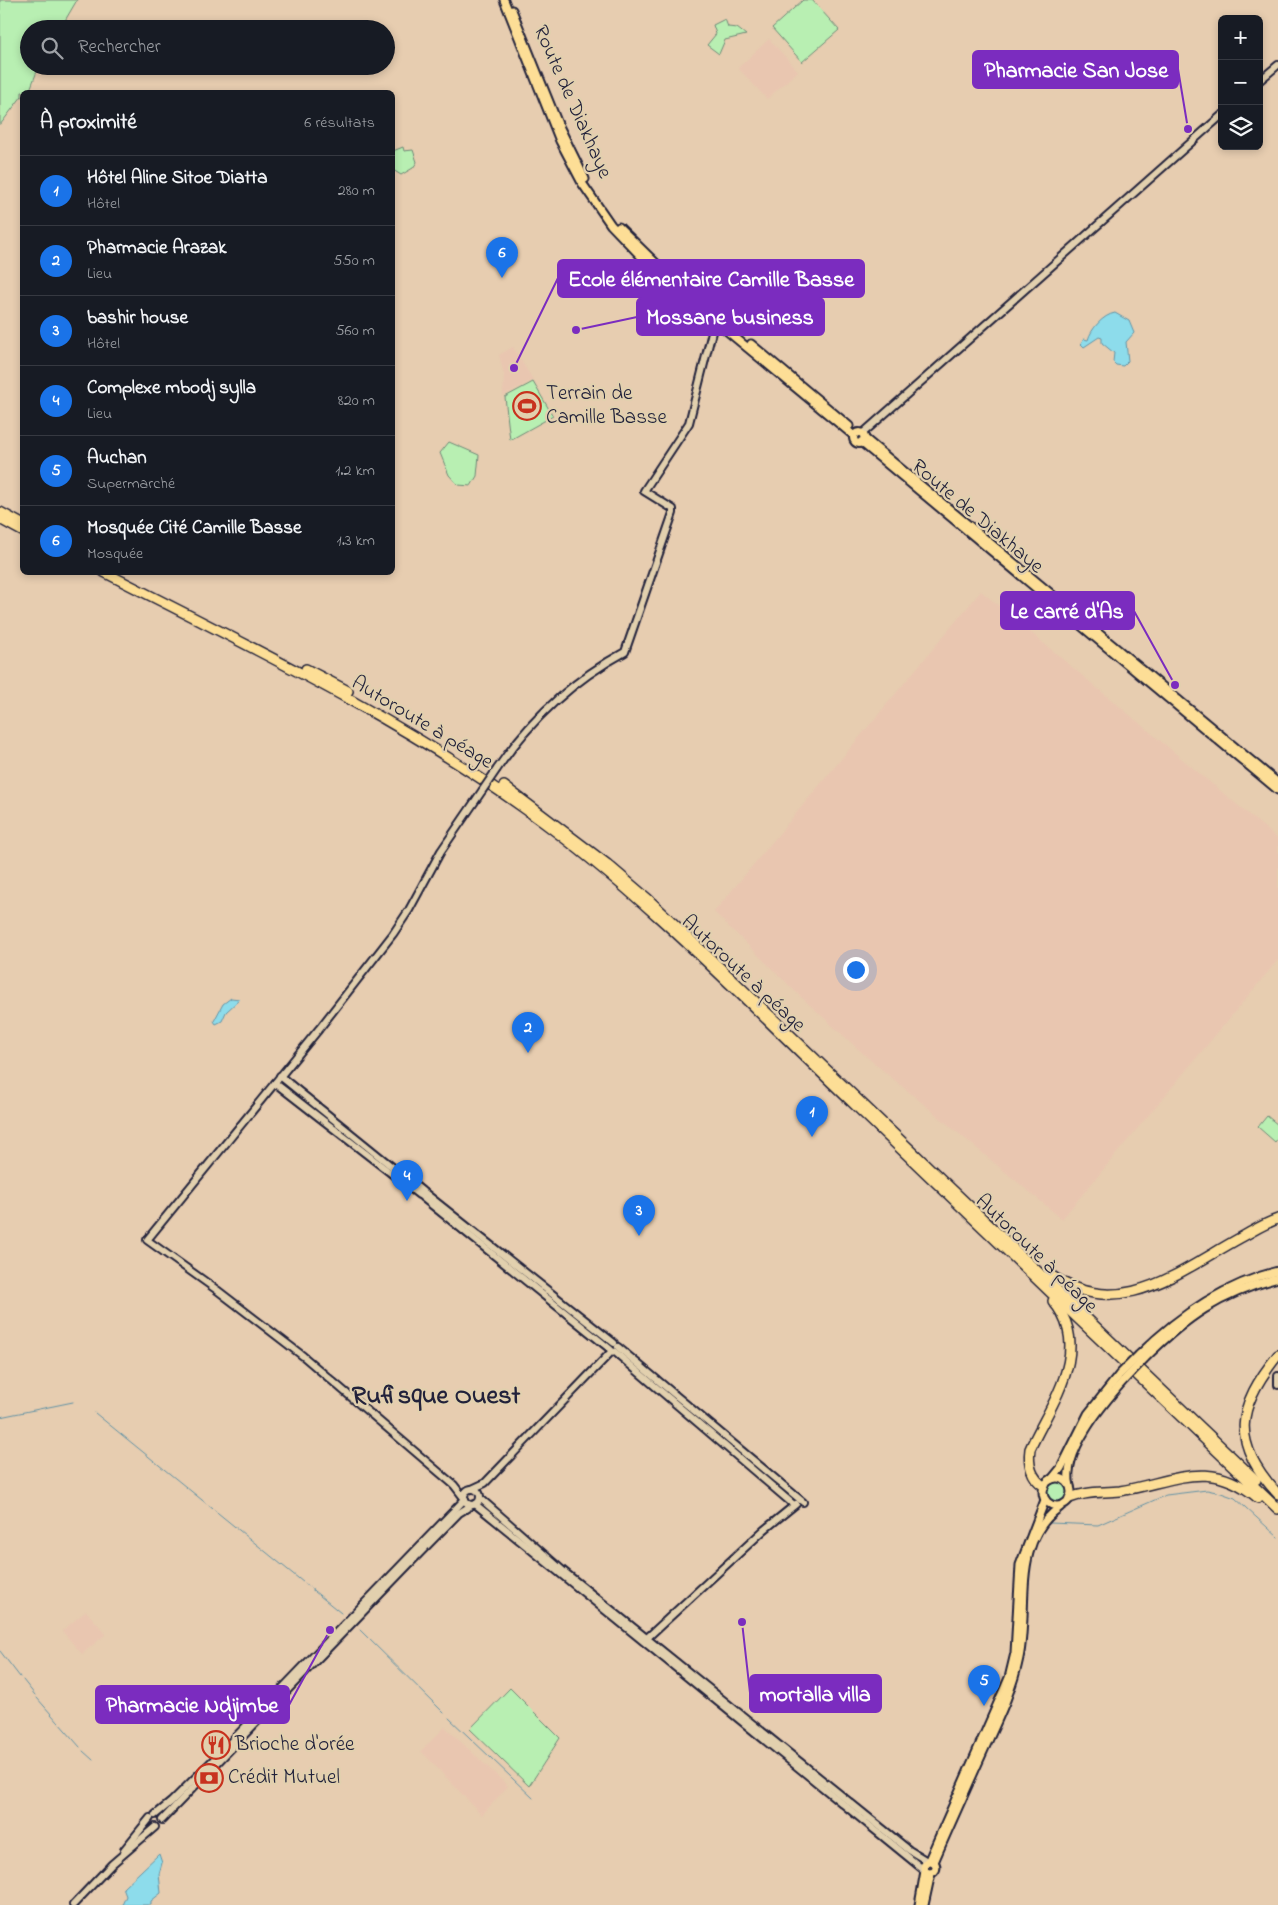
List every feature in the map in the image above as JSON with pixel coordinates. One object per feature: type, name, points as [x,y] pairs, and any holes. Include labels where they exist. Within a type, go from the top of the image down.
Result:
[{"type":"highway","points":[[0,512],[20,523]]},
{"type":"highway","points":[[0,519],[20,530]]},
{"type":"highway","name":"Autoroute à péage","points":[[110,575],[346,697],[408,732],[479,776],[567,840],[642,902],[1278,1509]]},
{"type":"highway","points":[[123,575],[342,688],[411,726],[476,767],[608,864],[668,917],[1278,1501]]},
{"type":"highway","points":[[1021,1254],[1059,1282],[1078,1291],[1093,1295],[1126,1294],[1157,1284],[1278,1219]]},
{"type":"highway","points":[[1026,1268],[1058,1305],[1067,1323],[1070,1336],[1069,1366],[1063,1383],[1030,1449],[1029,1460],[1031,1468],[1044,1486]]},
{"type":"highway","points":[[1278,1355],[1255,1386],[1249,1399],[1244,1422],[1244,1434],[1250,1454],[1278,1494]]},
{"type":"highway","points":[[1070,1498],[1079,1494],[1121,1491],[1186,1476],[1216,1476],[1229,1479],[1248,1490],[1278,1515]]},
{"type":"main road","name":"Route de Diakhaye","points":[[504,0],[560,141],[597,207],[642,259],[860,436],[1278,790]]},
{"type":"main road","name":"Route de Diakhaye","points":[[508,0],[572,155],[586,180],[615,223],[664,272],[1278,783]]},
{"type":"main road","points":[[930,1861],[1009,1678],[1015,1653],[1020,1565],[1044,1500],[1042,1491],[1044,1486],[1061,1468],[1088,1414],[1177,1320],[1214,1296],[1233,1287],[1278,1272]]},
{"type":"main road","points":[[1142,1357],[1197,1312],[1236,1292],[1278,1278]]},
{"type":"main road","points":[[924,1905],[927,1871],[924,1865],[930,1861],[1009,1694],[1020,1656],[1023,1585],[1028,1558],[1041,1525],[1070,1498],[1069,1468],[1085,1432],[1122,1377]]},
{"type":"main road","points":[[1052,1479],[1064,1480],[1070,1486]]},
{"type":"main road","points":[[1044,1500],[1050,1505],[1060,1506]]},
{"type":"main road","points":[[927,1871],[936,1868],[930,1861]]},
{"type":"main road","points":[[919,1905],[927,1871]]},
{"type":"street","points":[[1263,78],[1278,65]]},
{"type":"street","points":[[860,436],[1218,119]]},
{"type":"street","points":[[715,320],[689,423],[644,490],[673,509],[673,513],[625,652],[596,668],[574,684],[529,726],[441,851],[409,910],[393,934],[147,1240],[217,1290],[302,1356],[454,1484],[464,1498],[474,1504],[927,1871]]},
{"type":"street","points":[[280,1076],[383,1158],[480,1245],[614,1348],[803,1502],[794,1505],[647,1638]]},
{"type":"street","points":[[275,1083],[377,1163],[485,1239],[614,1348],[794,1505]]},
{"type":"street","points":[[310,1110],[316,1104]]},
{"type":"street","points":[[325,1122],[330,1116]]},
{"type":"street","points":[[377,1163],[383,1158]]},
{"type":"street","points":[[480,1245],[485,1239]]},
{"type":"street","points":[[72,1905],[112,1864],[152,1817],[171,1802],[211,1762],[464,1498],[466,1492],[485,1483],[614,1348]]},
{"type":"street","points":[[1278,1376],[1278,1385]]},
{"type":"street","points":[[112,1864],[155,1827],[161,1825],[162,1820],[416,1556],[458,1513],[474,1504],[480,1497],[485,1483]]},
{"type":"street","points":[[454,1484],[478,1492],[480,1497],[562,1570],[910,1850],[930,1861]]},
{"type":"street","points":[[152,1817],[160,1816],[162,1820]]},
{"type":"street","points":[[152,1817],[150,1823],[155,1827]]},
{"type":"shaded area","points":[[769,39],[798,71],[767,99],[738,68]]},
{"type":"shaded area","points":[[513,347],[533,380],[503,396],[504,375],[499,355]]},
{"type":"shaded area","points":[[981,591],[1278,839],[1278,960],[1062,1219],[868,1058],[799,995],[714,912]]},
{"type":"shaded area","points":[[86,1611],[106,1634],[82,1654],[62,1631]]},
{"type":"shaded area","points":[[445,1727],[508,1786],[482,1815],[421,1751]]},
{"type":"green space","points":[[0,0],[77,0],[65,20],[20,20],[20,75],[36,75],[28,90],[20,90],[20,99],[0,125]]},
{"type":"green space","points":[[803,0],[812,0],[839,30],[802,62],[772,28]]},
{"type":"green space","points":[[725,19],[728,27],[737,28],[746,35],[725,40],[719,54],[707,45],[716,34],[713,25]]},
{"type":"green space","points":[[403,147],[404,151],[413,150],[417,162],[413,168],[401,175],[395,171],[395,150]]},
{"type":"green space","name":"Terrain de Camille Basse","points":[[533,382],[553,416],[510,440],[505,397]]},
{"type":"green space","points":[[449,442],[479,455],[477,476],[471,486],[458,485],[449,475],[440,453]]},
{"type":"green space","points":[[1267,1116],[1278,1125],[1278,1138],[1275,1142],[1258,1127]]},
{"type":"green space","points":[[1057,1481],[1062,1482],[1068,1488],[1068,1498],[1062,1504],[1057,1505],[1052,1504],[1046,1498],[1045,1493],[1046,1488],[1052,1482]]},
{"type":"green space","points":[[510,1688],[560,1738],[529,1786],[470,1729]]},
{"type":"water","points":[[1115,313],[1129,321],[1134,333],[1126,342],[1128,361],[1123,366],[1116,365],[1113,362],[1114,353],[1102,343],[1102,338],[1099,337],[1084,347],[1081,344],[1084,339],[1088,340],[1095,327],[1102,320]]},
{"type":"water","points":[[231,998],[240,999],[226,1012],[222,1021],[216,1024],[214,1021],[223,1004]]},
{"type":"water","points":[[159,1854],[162,1863],[159,1874],[161,1893],[151,1901],[151,1905],[122,1905],[126,1896],[123,1888]]},
{"type":"waterway","points":[[0,1417],[73,1402]]},
{"type":"waterway","points":[[95,1413],[341,1613]]},
{"type":"waterway","points":[[1050,1523],[1098,1525],[1166,1495],[1207,1490],[1235,1498],[1278,1537]]},
{"type":"waterway","points":[[360,1630],[444,1713]]},
{"type":"waterway","points":[[0,1651],[20,1677]]},
{"type":"waterway","points":[[23,1680],[35,1695]]},
{"type":"waterway","points":[[37,1698],[80,1747]]},
{"type":"waterway","points":[[449,1718],[533,1798]]},
{"type":"waterway","points":[[83,1751],[93,1760]]},
{"type":"place","name":"Pharmacie San Jose","points":[[1188,129]]},
{"type":"place","name":"Mosquée Cité Camille Basse","points":[[502,278]]},
{"type":"place","name":"Mossane business","points":[[576,330]]},
{"type":"place","name":"Ecole élémentaire Camille Basse","points":[[514,368]]},
{"type":"place","name":"Terrain de Camille Basse","points":[[527,406]]},
{"type":"place","name":"Le carré d'As","points":[[1175,685]]},
{"type":"place","name":"Pharmacie Arazak","points":[[528,1053]]},
{"type":"place","name":"Hôtel Aline Sitoe Diatta","points":[[812,1137]]},
{"type":"place","name":"Complexe mbodj sylla","points":[[407,1201]]},
{"type":"place","name":"bashir house","points":[[639,1236]]},
{"type":"place","name":"mortalla villa","points":[[742,1622]]},
{"type":"place","name":"Pharmacie Ndjimbe","points":[[330,1630]]},
{"type":"place","name":"Auchan","points":[[984,1706]]},
{"type":"place","name":"Brioche d'orée","points":[[216,1745]]},
{"type":"place","name":"Crédit Mutuel","points":[[209,1778]]},
{"type":"district","name":"Rufisque Ouest","points":[[436,1397]]}]
